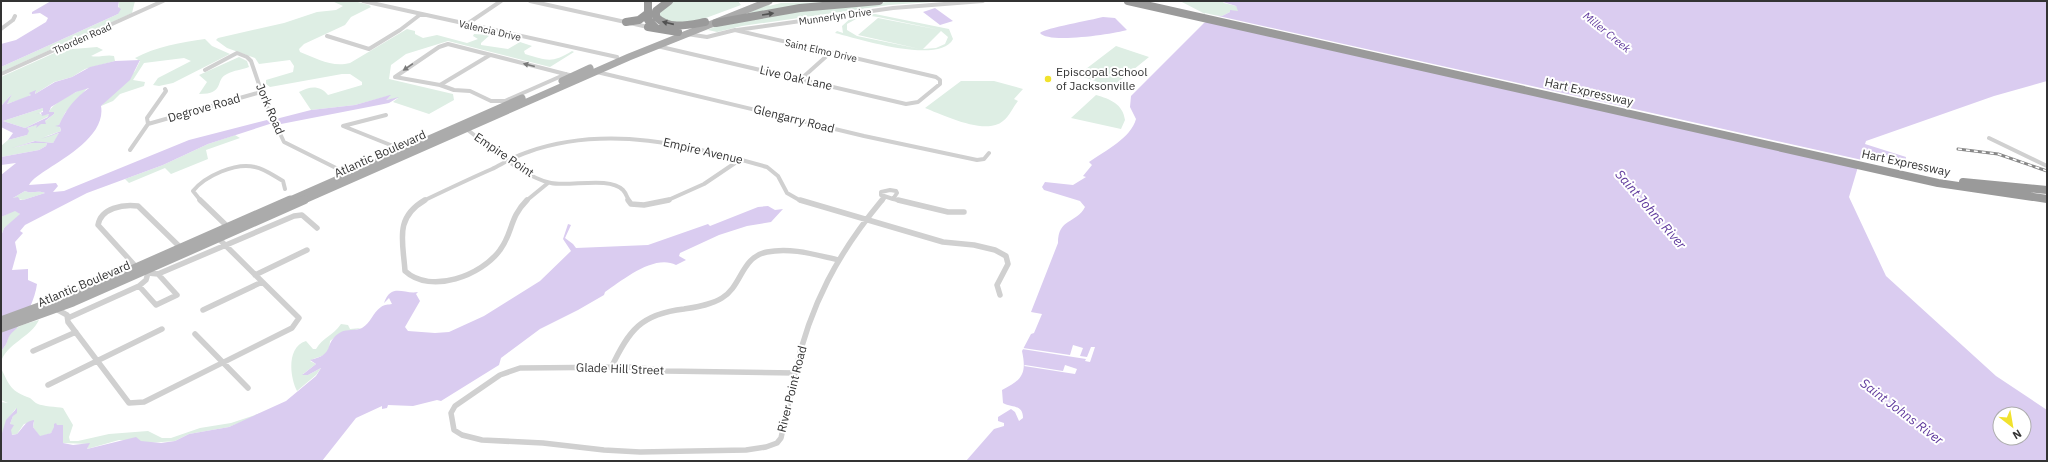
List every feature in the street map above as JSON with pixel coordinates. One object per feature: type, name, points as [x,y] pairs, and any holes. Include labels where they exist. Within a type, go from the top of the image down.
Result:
[{"type":"highway","points":[[648,1],[648,20],[656,28]]},
{"type":"highway","points":[[669,1],[656,11],[656,17],[660,21],[677,25],[705,25]]},
{"type":"highway","points":[[716,23],[800,8],[879,1]]},
{"type":"highway","name":"Hart Expressway","points":[[1128,1],[1933,182],[1985,191],[2047,199]]},
{"type":"highway","name":"Hart Expressway","points":[[1144,1],[1916,174]]},
{"type":"highway","points":[[626,22],[639,20],[647,14]]},
{"type":"highway","points":[[648,27],[678,32]]},
{"type":"highway","points":[[1916,174],[1987,185],[2047,190]]},
{"type":"highway","points":[[1916,174],[1977,187],[2047,195]]},
{"type":"main road","name":"Atlantic Boulevard","points":[[1,321],[56,309],[219,239],[404,151],[687,34],[757,1]]},
{"type":"main road","name":"Atlantic Boulevard","points":[[1,328],[143,271],[182,248],[464,127],[508,102],[570,75],[678,32],[716,23],[769,1]]},
{"type":"main road","points":[[678,32],[687,34]]},
{"type":"street","name":"Thorden Road","points":[[1,74],[163,1]]},
{"type":"street","name":"Valencia Drive","points":[[363,1],[617,57]]},
{"type":"street","points":[[467,24],[501,1]]},
{"type":"street","points":[[530,1],[648,27]]},
{"type":"street","name":"Munnerlyn Drive","points":[[735,30],[893,8],[983,1]]},
{"type":"street","points":[[327,36],[369,49],[400,30],[421,14]]},
{"type":"street","points":[[1,29],[13,20],[15,16]]},
{"type":"street","points":[[705,25],[701,31],[703,34],[713,36]]},
{"type":"street","name":"Saint Elmo Drive","points":[[687,34],[702,37],[713,36],[735,30],[830,53],[936,76],[940,80],[940,84],[933,91]]},
{"type":"street","points":[[508,102],[490,101],[474,92],[454,90],[440,85],[395,77],[439,47],[448,44],[570,75]]},
{"type":"street","name":"Live Oak Lane","points":[[657,46],[906,104],[918,102],[933,91]]},
{"type":"street","name":"Jork Road","points":[[205,70],[237,53],[247,56],[252,61],[261,92],[284,142],[352,176]]},
{"type":"street","points":[[801,79],[830,53]]},
{"type":"street","points":[[440,85],[490,55]]},
{"type":"street","name":"Glengarry Road","points":[[597,72],[864,136],[977,160],[984,159],[989,153]]},
{"type":"street","points":[[130,150],[148,124],[147,118],[166,91],[165,89]]},
{"type":"street","name":"Degrove Road","points":[[148,124],[261,92]]},
{"type":"street","points":[[386,115],[343,126],[404,151]]},
{"type":"street","name":"Empire Point","points":[[464,127],[510,160],[548,183]]},
{"type":"street","name":"Empire Avenue","points":[[548,183],[522,205],[515,215],[506,241],[500,250],[482,267],[465,276],[442,281],[420,279],[408,274],[406,271],[401,233],[404,218],[423,201],[527,152],[554,144],[583,139],[607,138],[673,142],[741,159],[772,169],[778,176],[787,193],[796,200],[943,242],[974,245],[1002,252],[1006,256],[1008,264],[997,285],[1000,295]]},
{"type":"street","points":[[1989,138],[2047,166]]},
{"type":"street","points":[[548,183],[557,185],[600,184],[616,186],[622,189],[632,204],[645,206],[696,188],[720,176],[741,159]]},
{"type":"street","points":[[228,228],[194,194],[193,191],[198,184],[232,168],[251,166],[283,181],[285,189]]},
{"type":"street","name":"River Point Road","points":[[455,406],[451,414],[454,430],[472,439],[535,442],[625,452],[680,452],[744,449],[770,445],[777,442],[780,438],[810,318],[819,295],[839,260],[866,219],[885,197],[881,192],[894,190],[897,193],[893,199]]},
{"type":"street","points":[[885,197],[948,212],[964,212]]},
{"type":"street","points":[[68,318],[139,286],[146,280],[143,271],[98,225],[98,221],[108,211],[132,204],[143,208],[182,248]]},
{"type":"street","points":[[143,271],[158,274],[217,248],[227,246],[299,215],[317,228]]},
{"type":"street","points":[[56,309],[67,315],[68,322],[129,403],[135,404],[144,402],[292,328],[298,322],[299,318],[219,239]]},
{"type":"street","points":[[255,275],[307,250]]},
{"type":"street","points":[[611,368],[623,340],[636,326],[661,312],[702,305],[722,298],[734,288],[744,265],[756,255],[777,250],[839,260]]},
{"type":"street","points":[[139,286],[156,305],[177,295],[158,274]]},
{"type":"street","points":[[203,310],[262,282]]},
{"type":"street","points":[[48,385],[162,330]]},
{"type":"street","points":[[33,351],[76,332]]},
{"type":"street","points":[[195,334],[248,388]]},
{"type":"street","name":"Glade Hill Street","points":[[455,406],[477,390],[513,370],[528,367],[634,367],[665,371],[796,373]]},
{"type":"shaded area","points":[[119,1],[135,1],[132,13],[1,72],[1,67],[118,14]]},
{"type":"shaded area","points":[[332,1],[354,1],[369,5],[371,7],[351,17],[345,25],[304,44],[299,49],[300,52],[330,63],[350,63],[407,29],[415,31],[415,34],[423,38],[437,35],[467,43],[478,39],[473,36],[474,34],[490,35],[481,43],[481,45],[508,49],[520,42],[532,46],[524,51],[525,54],[549,60],[559,58],[572,51],[574,52],[550,67],[448,41],[406,54],[391,65],[389,79],[453,94],[454,100],[429,114],[393,102],[398,98],[385,100],[390,96],[355,105],[311,110],[299,92],[311,88],[318,88],[322,89],[328,95],[362,85],[362,82],[350,74],[342,74],[270,87],[266,84],[266,80],[293,72],[294,66],[290,60],[259,64],[255,58],[227,48],[216,40],[218,38],[284,23],[317,12],[336,10],[343,6]]},
{"type":"shaded area","points":[[672,1],[738,1],[741,5],[695,22],[666,22],[657,13]]},
{"type":"shaded area","points":[[899,1],[945,1],[889,5],[742,26],[717,32],[708,30],[703,32],[723,23],[804,9]]},
{"type":"shaded area","points":[[1180,1],[1226,1],[1223,2],[1236,6],[1239,11],[1230,12],[1222,16],[1207,15]]},
{"type":"shaded area","points":[[846,2],[739,17],[771,3],[769,6],[781,3]]},
{"type":"shaded area","points":[[875,14],[949,29],[953,39],[945,46],[932,50],[916,50],[898,48],[835,33],[837,31],[843,33],[842,26],[852,17]],"holes":[[[871,16],[878,17],[940,30],[878,18],[858,35],[920,49],[857,36],[847,30],[847,24],[856,19]],[[941,31],[948,37],[945,44],[936,48],[923,49]]]},
{"type":"shaded area","points":[[205,39],[212,46],[230,54],[173,83],[159,86],[153,85],[158,78],[191,61],[184,58],[144,63],[133,80],[145,82],[144,86],[120,94],[113,101],[101,106],[135,71],[140,61],[135,58],[151,51],[169,46]]},
{"type":"shaded area","points":[[1116,46],[1149,57],[1112,87],[1078,75]]},
{"type":"shaded area","points":[[97,47],[103,50],[91,56],[114,56],[115,61],[85,69],[72,77],[54,82],[26,98],[6,104],[12,94],[1,106],[1,77],[61,50]]},
{"type":"shaded area","points":[[239,57],[247,61],[249,67],[227,74],[223,77],[213,92],[199,94],[207,82],[199,75]]},
{"type":"shaded area","points":[[961,81],[994,81],[1023,89],[1014,99],[1018,101],[1007,117],[996,125],[986,126],[964,123],[925,108]]},
{"type":"shaded area","points":[[89,86],[65,113],[59,125],[61,131],[44,137],[60,133],[53,143],[34,141],[13,148],[32,143],[47,143],[46,146],[39,150],[1,157],[1,146],[8,140],[27,135],[27,128],[43,123],[54,114],[49,112],[55,104]]},
{"type":"shaded area","points":[[1096,95],[1111,100],[1122,110],[1125,120],[1121,129],[1071,118]]},
{"type":"shaded area","points":[[43,108],[44,110],[39,113],[42,115],[50,114],[49,116],[25,128],[3,121]]},
{"type":"shaded area","points":[[235,135],[240,138],[206,150],[208,159],[171,174],[165,168],[129,183],[125,179],[163,165],[208,144]]},
{"type":"shaded area","points":[[25,191],[45,193],[23,200],[13,198]]},
{"type":"shaded area","points":[[15,210],[20,214],[19,217],[4,228],[1,236],[1,217]]},
{"type":"shaded area","points":[[39,320],[30,331],[8,350],[1,362],[1,351],[10,334],[16,328]]},
{"type":"shaded area","points":[[341,324],[348,325],[350,329],[361,328],[342,333],[330,341],[328,351],[324,355],[310,361],[316,364],[303,374],[308,375],[321,368],[316,375],[297,391],[291,371],[291,363],[295,350],[300,344],[306,341],[313,349],[316,349]]},
{"type":"shaded area","points":[[1,368],[9,384],[19,393],[40,405],[63,408],[73,425],[69,437],[70,441],[78,441],[109,434],[148,431],[162,438],[171,438],[200,428],[231,423],[270,410],[229,427],[189,434],[175,441],[149,443],[119,440],[87,449],[89,444],[63,443],[63,426],[57,425],[51,433],[40,437],[33,427],[34,422],[24,424],[17,434],[11,435],[10,424],[16,408],[8,419],[1,436],[1,402],[8,403],[1,400]]},
{"type":"water","points":[[51,1],[119,1],[118,7],[121,9],[118,14],[1,67],[1,44],[16,40],[46,22],[48,18],[40,13],[32,14],[32,12]]},
{"type":"water","points":[[2047,1],[2047,81],[1994,96],[1866,141],[1865,144],[1906,157],[1905,163],[1863,150],[1849,197],[1886,276],[1996,376],[2047,410],[2047,461],[966,461],[994,429],[1004,426],[1004,423],[998,421],[998,417],[1011,409],[1015,412],[1019,421],[1023,418],[1023,414],[1019,408],[1003,403],[1002,390],[1014,383],[1023,371],[1024,365],[1022,351],[1031,334],[1034,333],[1042,314],[1031,312],[1058,243],[1061,229],[1064,225],[1077,216],[1085,207],[1080,201],[1044,190],[1042,187],[1045,182],[1073,185],[1086,177],[1083,176],[1092,165],[1089,162],[1117,144],[1133,126],[1136,119],[1130,107],[1131,96],[1204,23],[1208,21],[1207,15],[1222,16],[1230,12],[1230,10],[1238,11],[1236,6],[1223,2]]},
{"type":"water","points":[[935,8],[953,21],[940,25],[923,12]]},
{"type":"water","points":[[1103,17],[1115,18],[1127,30],[1096,36],[1068,38],[1055,38],[1040,33],[1059,27]]},
{"type":"water","points":[[140,60],[130,80],[101,106],[101,116],[98,126],[92,135],[75,151],[37,176],[29,185],[56,183],[58,186],[53,192],[64,191],[189,140],[311,110],[355,105],[390,95],[386,100],[399,97],[389,103],[281,124],[279,121],[208,144],[163,165],[87,193],[25,225],[20,231],[23,233],[15,242],[17,252],[12,270],[28,269],[28,280],[37,284],[36,290],[27,313],[21,323],[10,335],[1,351],[1,236],[4,228],[20,214],[15,211],[1,217],[1,175],[16,163],[1,165],[1,157],[39,150],[46,146],[47,143],[32,143],[12,148],[35,141],[53,143],[59,133],[41,139],[61,131],[60,127],[55,126],[59,125],[75,100],[89,88],[76,92],[51,107],[49,112],[54,112],[54,114],[45,121],[46,124],[41,124],[36,128],[37,125],[27,128],[29,131],[27,135],[8,140],[13,133],[1,127],[1,106],[12,94],[7,104],[31,95],[29,93],[36,90],[35,94],[55,82],[72,77],[90,67],[115,61]],"holes":[[[43,108],[43,112],[36,114],[41,113],[42,116],[49,114],[48,117],[25,128],[3,121]],[[25,191],[30,192],[45,193],[23,200],[20,200],[18,197],[13,198]]]},
{"type":"water","points":[[768,206],[775,210],[783,209],[771,222],[747,226],[719,235],[680,253],[679,256],[686,260],[676,265],[658,263],[630,275],[605,292],[604,295],[540,329],[501,358],[499,365],[441,401],[437,400],[413,406],[388,405],[387,408],[382,409],[382,406],[356,418],[322,461],[1,461],[1,436],[6,420],[17,408],[17,413],[13,416],[10,424],[14,425],[11,430],[12,435],[17,434],[26,423],[34,420],[33,427],[40,436],[51,433],[54,424],[56,423],[57,425],[63,425],[63,443],[73,445],[90,443],[87,449],[136,437],[141,441],[161,443],[175,441],[189,434],[229,427],[286,401],[316,376],[321,368],[308,375],[302,375],[316,364],[310,360],[324,355],[335,336],[341,332],[362,328],[368,323],[378,309],[384,305],[392,304],[389,298],[384,303],[390,293],[394,291],[418,292],[416,294],[420,301],[405,327],[408,331],[435,333],[449,332],[484,316],[540,281],[571,251],[563,239],[568,224],[571,225],[565,238],[576,248],[648,245],[708,224],[710,226],[758,207]]},
{"type":"pier","points":[[1205,13],[1862,160],[1860,167],[1204,18]]},
{"type":"pier","points":[[1073,345],[1083,348],[1080,356],[1087,357],[1091,347],[1095,347],[1090,362],[1085,361],[1086,359],[1022,349],[1070,355]]},
{"type":"pier","points":[[1065,365],[1077,369],[1075,374],[1024,366],[1063,371]]},
{"type":"railway","points":[[1958,149],[1998,154],[2047,171]]},
{"type":"place","name":"Episcopal School of Jacksonville","points":[[1048,79]]},
{"type":"water label","name":"Miller Creek","points":[[1607,32]]},
{"type":"water label","name":"Saint Johns River","points":[[1651,209]]},
{"type":"water label","name":"Saint Johns River","points":[[1902,411]]}]
